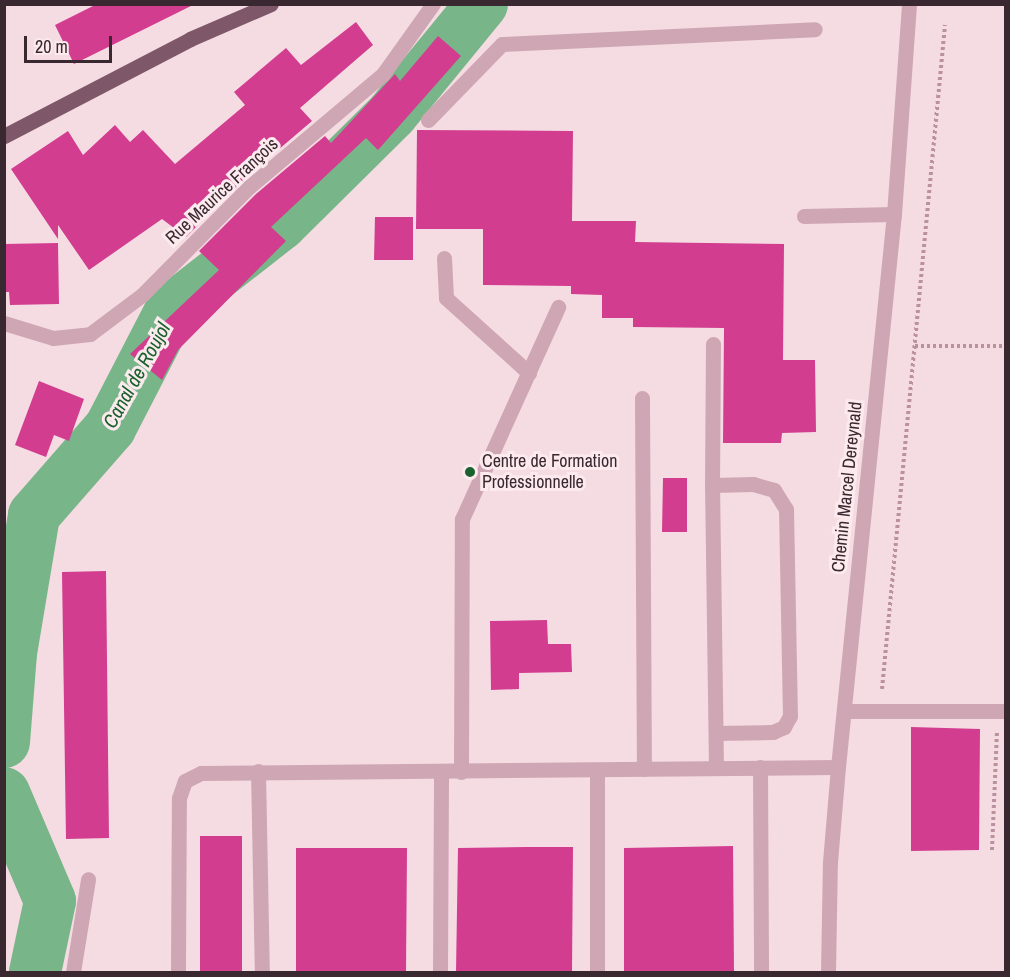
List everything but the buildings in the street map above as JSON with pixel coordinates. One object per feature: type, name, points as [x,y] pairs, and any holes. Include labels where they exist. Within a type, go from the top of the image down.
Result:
[{"type":"main road","points":[[4,136],[190,39],[272,4]]},
{"type":"street","name":"Rue Maurice François","points":[[4,323],[53,338],[90,334],[108,321],[142,295],[249,187],[383,74],[433,4]]},
{"type":"street","name":"Chemin Marcel Dereynald","points":[[828,972],[830,862],[894,214],[909,4]]},
{"type":"street","points":[[428,120],[502,44],[815,29]]},
{"type":"street","points":[[804,216],[894,214]]},
{"type":"street","points":[[444,258],[446,298],[529,373]]},
{"type":"street","points":[[462,772],[462,519],[558,307]]},
{"type":"street","points":[[713,344],[712,485],[716,768]]},
{"type":"street","points":[[642,398],[644,769]]},
{"type":"street","points":[[712,485],[753,484],[774,490],[786,509],[790,716],[784,727],[773,732],[716,733]]},
{"type":"street","points":[[844,711],[1002,711]]},
{"type":"street","points":[[760,767],[761,972]]},
{"type":"street","points":[[178,969],[179,798],[185,781],[201,773],[258,771],[441,773],[838,767]]},
{"type":"street","points":[[597,770],[597,972]]},
{"type":"street","points":[[258,771],[262,972]]},
{"type":"street","points":[[440,972],[441,773]]},
{"type":"street","points":[[73,972],[88,879]]},
{"type":"path","points":[[880,711],[945,25]]},
{"type":"path","points":[[915,346],[1005,346]]},
{"type":"path","points":[[992,850],[1002,711]]},
{"type":"waterway","name":"Canal de Roujol","points":[[4,742],[11,653],[34,515],[110,428],[171,310],[281,224],[392,114],[482,4]]},
{"type":"waterway","name":"Canal de Roujol","points":[[4,793],[50,901],[35,972]]},
{"type":"place","name":"Centre de Formation Professionnelle","points":[[470,472]]}]
